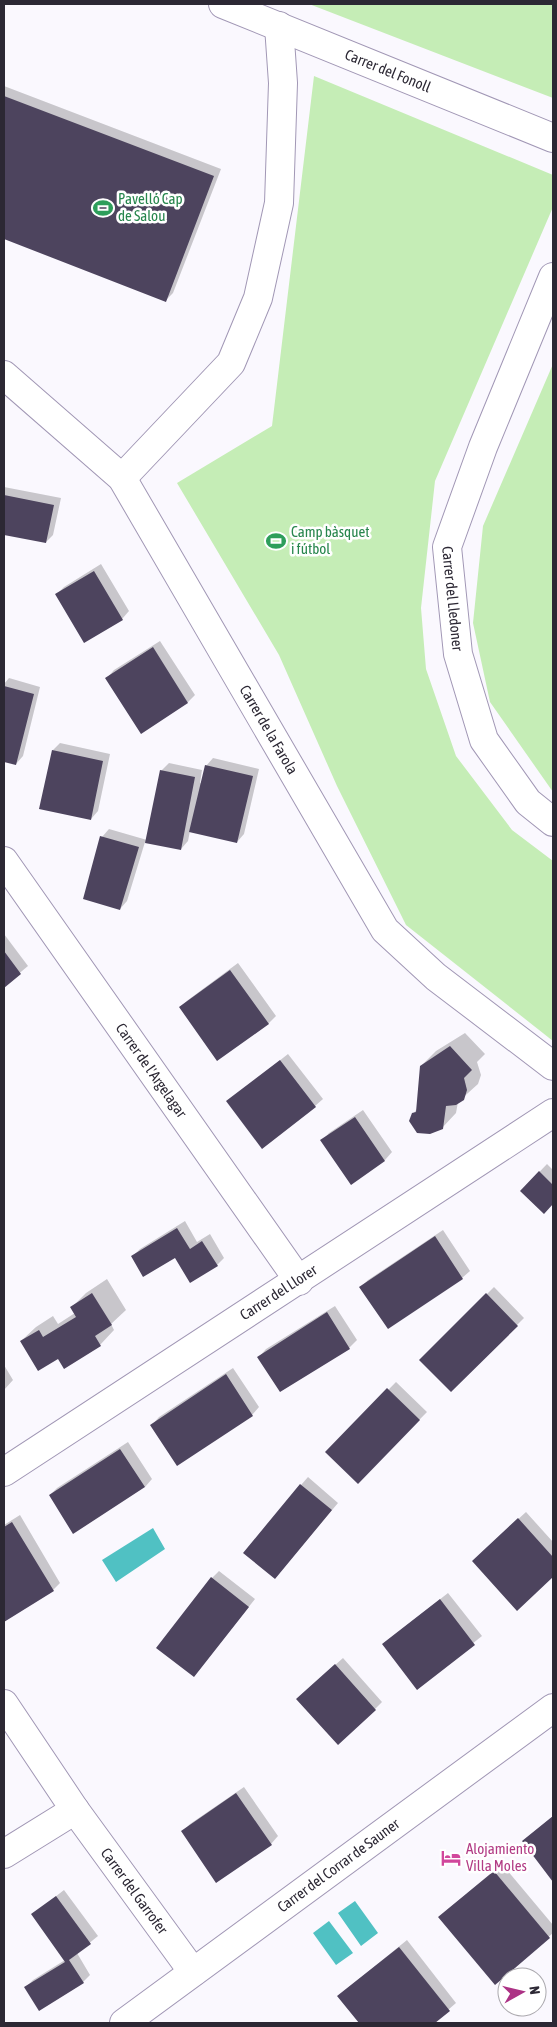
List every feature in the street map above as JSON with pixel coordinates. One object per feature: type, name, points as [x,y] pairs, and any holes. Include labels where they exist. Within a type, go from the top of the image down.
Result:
[{"type":"street","name":"Carrer del Fonoll","points":[[223,4],[553,138]]},
{"type":"street","points":[[122,478],[231,363],[258,298],[279,203],[283,83],[279,26]]},
{"type":"street","name":"Carrer del Lledoner","points":[[553,277],[483,447],[448,547],[458,654],[484,740],[528,802],[553,822]]},
{"type":"street","name":"Carrer de la Farola","points":[[4,375],[122,478],[385,930],[436,977],[553,1066]]},
{"type":"street","name":"Carrer de l'Argelagar","points":[[4,861],[299,1280]]},
{"type":"street","name":"Carrer del Llorer","points":[[4,1472],[553,1113]]},
{"type":"street","name":"Carrer del Garrofer","points":[[4,1704],[75,1810],[193,1972]]},
{"type":"street","name":"Carrer del Corrar de Sauner","points":[[124,2023],[553,1708]]},
{"type":"street","points":[[4,1854],[75,1810]]},
{"type":"green space","points":[[309,4],[553,4],[553,98]]},
{"type":"green space","points":[[314,76],[553,175],[553,207],[435,481],[421,608],[426,669],[456,756],[512,830],[553,861],[553,1041],[406,925],[337,786],[279,655],[177,483],[272,426]]},
{"type":"green space","points":[[553,364],[553,792],[490,702],[473,623],[483,526]]},
{"type":"water","points":[[153,1528],[165,1549],[116,1582],[102,1560]]},
{"type":"water","points":[[355,1901],[378,1933],[361,1946],[338,1913]]},
{"type":"water","points":[[329,1921],[353,1953],[336,1965],[313,1933]]},
{"type":"building","name":"Pavelló Cap de Salou","points":[[4,96],[214,176],[166,302],[4,239]]},
{"type":"building","points":[[4,495],[54,505],[46,543],[4,535]]},
{"type":"building","points":[[94,571],[123,620],[84,643],[55,594]]},
{"type":"building","points":[[153,647],[188,703],[141,734],[105,678]]},
{"type":"building","points":[[4,686],[34,694],[16,765],[4,762]]},
{"type":"building","points":[[52,750],[103,761],[91,820],[39,809]]},
{"type":"building","points":[[205,765],[253,776],[237,843],[189,832]]},
{"type":"building","points":[[160,770],[195,777],[181,850],[145,843]]},
{"type":"building","points":[[100,836],[139,847],[120,910],[83,899]]},
{"type":"building","points":[[4,951],[21,974],[4,988]]},
{"type":"building","points":[[230,970],[269,1024],[217,1061],[179,1007]]},
{"type":"building","points":[[450,1046],[472,1070],[464,1078],[467,1090],[464,1100],[456,1105],[446,1106],[443,1129],[430,1134],[417,1133],[409,1121],[412,1113],[416,1112],[420,1066]]},
{"type":"building","points":[[280,1060],[316,1107],[262,1149],[226,1101]]},
{"type":"building","points":[[355,1117],[385,1161],[351,1185],[320,1140]]},
{"type":"building","points":[[539,1171],[553,1185],[553,1204],[544,1214],[520,1191]]},
{"type":"building","points":[[177,1228],[190,1249],[202,1241],[218,1266],[190,1283],[175,1258],[143,1277],[131,1256]]},
{"type":"building","points":[[435,1236],[463,1279],[388,1329],[359,1287]]},
{"type":"building","points":[[92,1293],[112,1325],[95,1336],[101,1346],[64,1369],[58,1359],[38,1371],[20,1341],[39,1330],[43,1337],[76,1317],[70,1307]]},
{"type":"building","points":[[486,1293],[518,1326],[451,1392],[419,1360]]},
{"type":"building","points":[[327,1312],[350,1349],[280,1392],[257,1357]]},
{"type":"building","points":[[226,1374],[253,1416],[177,1466],[150,1425]]},
{"type":"building","points":[[387,1388],[420,1420],[358,1484],[325,1452]]},
{"type":"building","points":[[120,1449],[145,1487],[73,1534],[49,1495]]},
{"type":"building","points":[[300,1484],[332,1510],[275,1579],[243,1553]]},
{"type":"building","points":[[518,1518],[553,1557],[553,1577],[517,1611],[472,1561]]},
{"type":"building","points":[[12,1522],[54,1591],[4,1622],[4,1527]]},
{"type":"building","points":[[211,1577],[249,1607],[194,1677],[156,1648]]},
{"type":"building","points":[[440,1599],[475,1645],[417,1690],[382,1644]]},
{"type":"building","points":[[335,1664],[376,1710],[338,1745],[296,1699]]},
{"type":"building","points":[[236,1793],[272,1845],[216,1883],[181,1831]]},
{"type":"building","points":[[553,1816],[553,1882],[522,1841]]},
{"type":"building","points":[[494,1871],[550,1938],[516,1967],[497,1967],[497,1983],[495,1985],[438,1917]]},
{"type":"building","points":[[56,1896],[91,1944],[69,1960],[84,1983],[39,2011],[24,1987],[65,1962],[31,1914]]},
{"type":"building","points":[[399,1947],[450,2011],[435,2023],[359,2023],[337,1996]]},
{"type":"place","name":"Pavelló Cap de Salou","points":[[103,208]]},
{"type":"place","name":"Camp bàsquet i fútbol","points":[[276,541]]},
{"type":"place","name":"Alojamiento Villa Moles","points":[[451,1858]]}]
